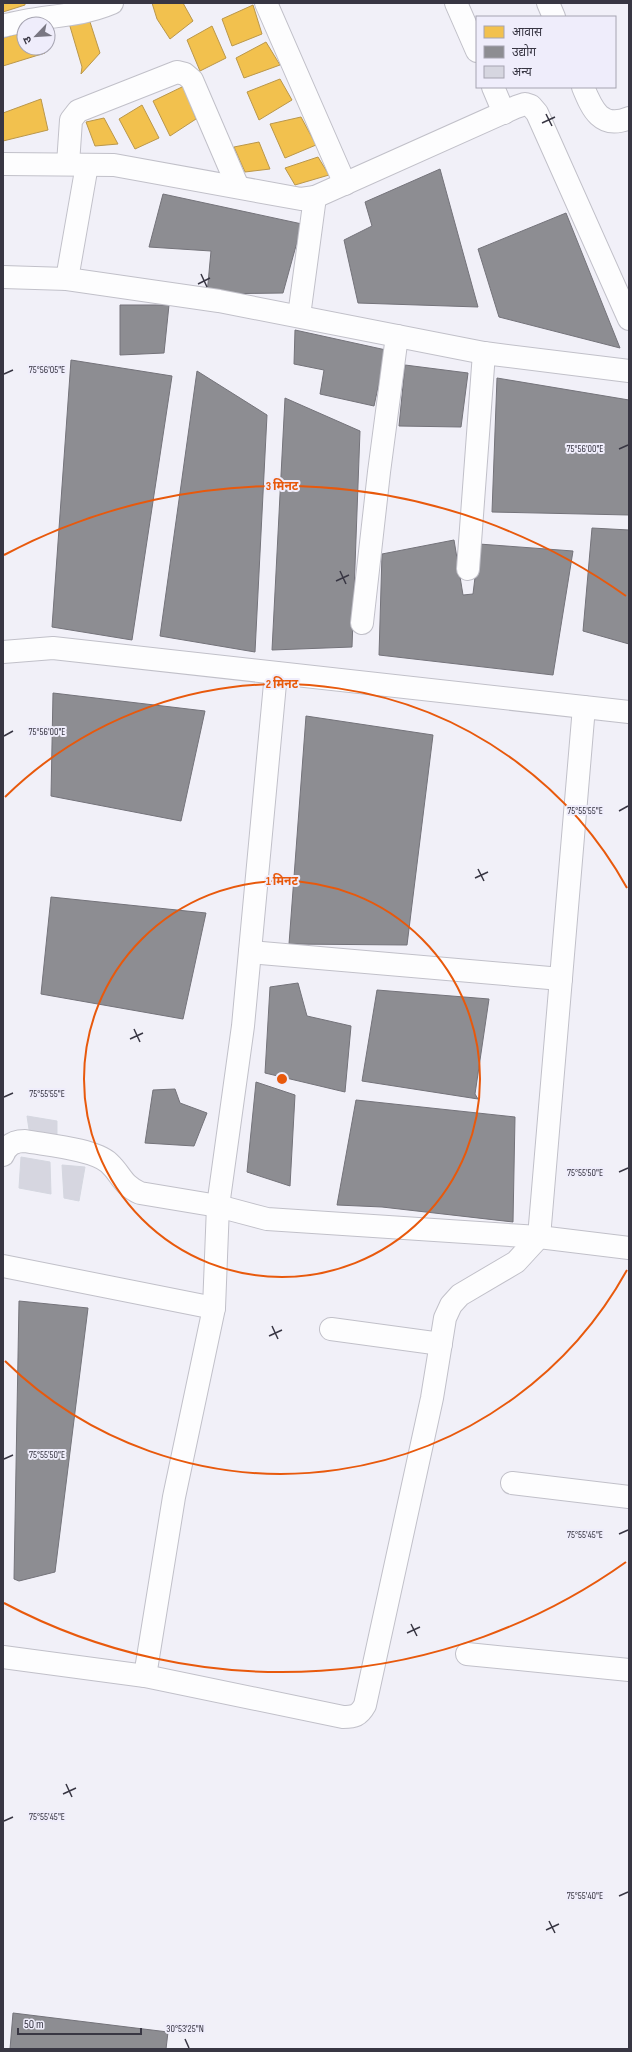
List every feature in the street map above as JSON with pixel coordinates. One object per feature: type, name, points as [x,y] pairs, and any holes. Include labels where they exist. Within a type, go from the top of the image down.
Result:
[{"type":"street","points":[[3,26],[34,18],[81,14],[112,3]]},
{"type":"street","points":[[266,3],[345,184]]},
{"type":"street","points":[[456,3],[476,50]]},
{"type":"street","points":[[548,3],[554,16]]},
{"type":"street","points":[[67,279],[77,164],[71,120],[78,111],[177,72],[185,74],[192,80],[238,187]]},
{"type":"street","points":[[493,88],[504,113]]},
{"type":"street","points":[[583,88],[591,107],[599,117],[614,122],[629,118]]},
{"type":"street","points":[[3,164],[114,165],[301,199],[315,198],[525,104],[531,106],[537,113],[629,319]]},
{"type":"street","points":[[299,316],[315,198]]},
{"type":"street","points":[[3,277],[67,279],[219,301],[484,353],[629,371]]},
{"type":"street","points":[[362,623],[379,472],[397,336]]},
{"type":"street","points":[[468,569],[484,353]]},
{"type":"street","points":[[3,652],[53,648],[629,712]]},
{"type":"street","points":[[145,1676],[174,1497],[214,1308],[218,1206],[242,1033],[276,673]]},
{"type":"street","points":[[3,1657],[145,1676],[343,1717],[353,1717],[358,1715],[365,1705],[432,1398],[445,1318],[451,1305],[460,1295],[516,1262],[539,1237],[584,707]]},
{"type":"street","points":[[250,952],[561,979]]},
{"type":"street","points":[[3,1155],[6,1148],[17,1141],[25,1141],[97,1155],[109,1163],[128,1188],[140,1194],[218,1206],[267,1219],[539,1237],[629,1248]]},
{"type":"street","points":[[3,1266],[214,1308]]},
{"type":"street","points":[[331,1329],[441,1344]]},
{"type":"street","points":[[512,1483],[629,1497]]},
{"type":"street","points":[[467,1654],[629,1670]]},
{"type":"building: आवास","points":[[3,3],[25,3],[25,5],[3,12]]},
{"type":"building: आवास","points":[[152,3],[183,3],[193,21],[170,39],[157,19]]},
{"type":"building: आवास","points":[[253,5],[262,34],[232,46],[222,19]]},
{"type":"building: आवास","points":[[90,22],[100,53],[81,74],[82,67],[69,23]]},
{"type":"building: आवास","points":[[212,26],[226,58],[200,71],[187,40]]},
{"type":"building: आवास","points":[[16,34],[16,56],[35,56],[3,66],[3,38]]},
{"type":"building: आवास","points":[[266,42],[280,65],[244,78],[236,58]]},
{"type":"building: आवास","points":[[280,79],[292,100],[259,120],[247,92]]},
{"type":"building: आवास","points":[[184,86],[196,119],[170,136],[153,101]]},
{"type":"building: आवास","points":[[41,99],[48,130],[3,141],[3,113]]},
{"type":"building: आवास","points":[[142,105],[159,138],[135,149],[119,119]]},
{"type":"building: आवास","points":[[301,117],[316,145],[285,158],[270,124]]},
{"type":"building: आवास","points":[[104,118],[118,144],[95,146],[86,122]]},
{"type":"building: आवास","points":[[259,142],[270,169],[245,172],[234,147]]},
{"type":"building: आवास","points":[[318,157],[329,175],[295,185],[285,168]]},
{"type":"building: उद्योग","points":[[440,169],[478,307],[358,303],[344,240],[372,226],[365,202]]},
{"type":"building: उद्योग","points":[[163,194],[302,224],[283,293],[207,294],[211,251],[149,247]]},
{"type":"building: उद्योग","points":[[566,213],[620,348],[499,317],[478,249]]},
{"type":"building: उद्योग","points":[[120,305],[169,305],[164,353],[120,355]]},
{"type":"building: उद्योग","points":[[295,330],[386,350],[374,406],[320,394],[324,370],[294,364]]},
{"type":"building: उद्योग","points":[[71,360],[172,376],[132,640],[52,627]]},
{"type":"building: उद्योग","points":[[405,365],[468,373],[461,427],[399,426]]},
{"type":"building: उद्योग","points":[[197,371],[267,415],[255,652],[160,636]]},
{"type":"building: उद्योग","points":[[497,378],[629,400],[629,515],[492,512]]},
{"type":"building: उद्योग","points":[[285,398],[360,431],[352,647],[272,650]]},
{"type":"building: उद्योग","points":[[592,528],[629,530],[629,644],[583,631]]},
{"type":"building: उद्योग","points":[[454,540],[463,595],[473,594],[479,544],[573,551],[553,675],[379,655],[382,554]]},
{"type":"building: उद्योग","points":[[53,693],[205,711],[181,821],[51,796]]},
{"type":"building: उद्योग","points":[[306,716],[433,735],[407,945],[289,944]]},
{"type":"building: उद्योग","points":[[51,897],[206,913],[183,1019],[41,994]]},
{"type":"building: उद्योग","points":[[298,983],[307,1016],[351,1026],[345,1092],[265,1073],[270,987]]},
{"type":"building: उद्योग","points":[[377,990],[489,999],[475,1094],[478,1099],[362,1081]]},
{"type":"building: उद्योग","points":[[256,1082],[295,1095],[290,1186],[247,1172]]},
{"type":"building: उद्योग","points":[[175,1089],[180,1103],[207,1113],[194,1146],[145,1143],[153,1090]]},
{"type":"building: उद्योग","points":[[356,1100],[515,1117],[513,1222],[382,1207],[337,1205]]},
{"type":"building: उद्योग","points":[[19,1301],[88,1308],[55,1572],[19,1581],[14,1579]]},
{"type":"building: उद्योग","points":[[13,2013],[168,2032],[166,2049],[10,2049]]},
{"type":"building: अन्य","points":[[27,1116],[57,1121],[57,1138],[30,1136]]},
{"type":"building: अन्य","points":[[21,1157],[50,1162],[51,1194],[19,1188]]},
{"type":"building: अन्य","points":[[62,1165],[85,1167],[79,1201],[64,1198]]}]
